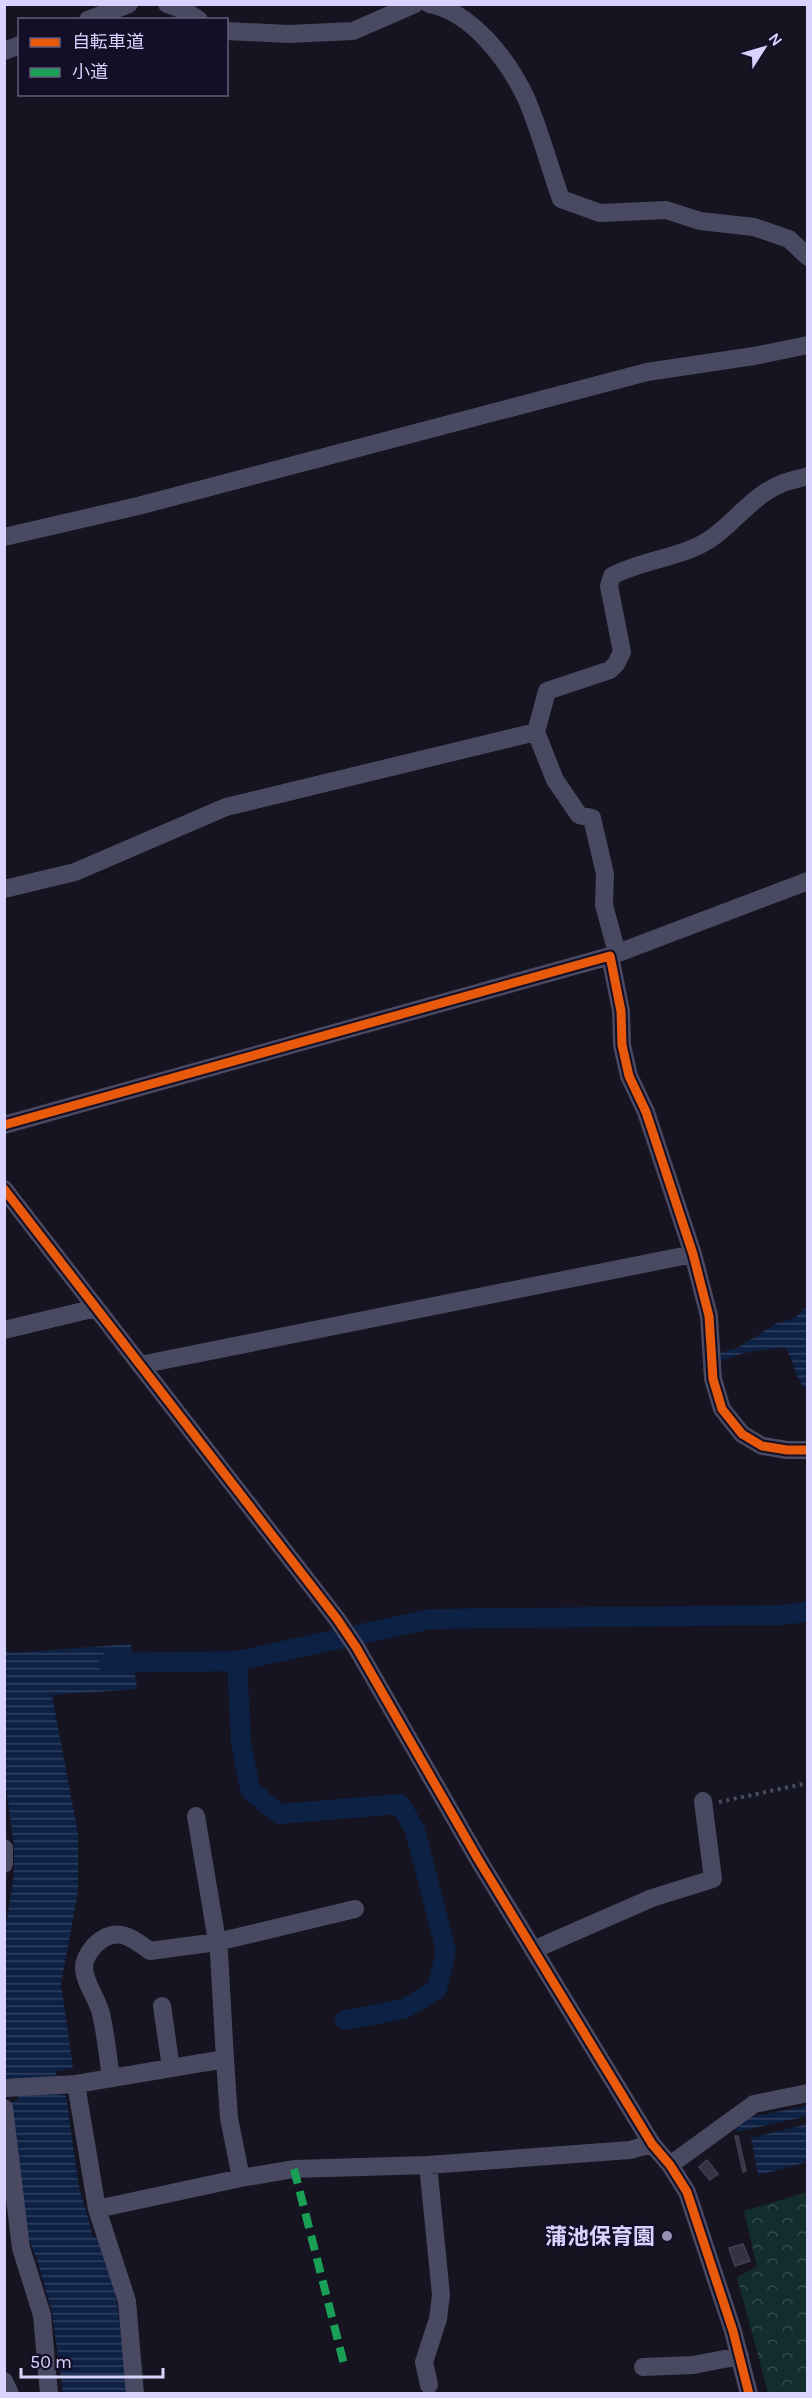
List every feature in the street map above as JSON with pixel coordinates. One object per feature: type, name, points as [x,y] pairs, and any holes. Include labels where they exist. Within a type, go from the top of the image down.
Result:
[{"type":"street","points":[[93,18],[129,4]]},
{"type":"street","points":[[167,4],[184,10],[196,18]]},
{"type":"street","points":[[228,32],[289,34],[353,31],[415,4]]},
{"type":"street","points":[[429,4],[438,6],[467,21],[495,48],[526,98],[561,199],[600,213],[666,210],[700,221],[754,227],[789,239],[807,257]]},
{"type":"street","points":[[4,537],[161,500],[647,372],[754,356],[807,345]]},
{"type":"street","points":[[807,476],[779,484],[754,502],[723,531],[698,546],[627,568],[612,576],[609,586],[622,652],[616,664],[610,669],[547,691],[536,732],[555,780],[579,815],[592,819],[605,874],[604,905],[614,954],[621,1011],[622,1045],[629,1076],[646,1112],[693,1254],[709,1317],[713,1378],[722,1409],[742,1434],[762,1446],[807,1450]]},
{"type":"street","points":[[4,890],[75,872],[225,807],[536,732]]},
{"type":"street","points":[[4,1125],[614,954],[807,881]]},
{"type":"street","points":[[4,1189],[337,1619],[356,1647],[533,1950],[652,2144],[670,2165],[687,2192],[740,2356],[749,2394]]},
{"type":"street","points":[[140,1365],[693,1254]]},
{"type":"street","points":[[4,1330],[96,1308]]},
{"type":"street","points":[[533,1950],[652,1898],[713,1879],[703,1803]]},
{"type":"street","points":[[196,1816],[217,1942],[229,2118],[241,2178]]},
{"type":"street","points":[[4,1848],[4,1864]]},
{"type":"street","points":[[111,2078],[101,2012],[91,1991],[84,1967],[88,1952],[100,1941],[112,1934],[132,1937],[150,1950],[217,1942],[355,1909]]},
{"type":"street","points":[[162,2006],[171,2068]]},
{"type":"street","points":[[9,2087],[69,2084],[225,2059]]},
{"type":"street","points":[[69,2084],[97,2210],[127,2301],[135,2394]]},
{"type":"street","points":[[670,2165],[754,2104],[807,2093]]},
{"type":"street","points":[[4,2108],[21,2248],[42,2315],[49,2394]]},
{"type":"street","points":[[97,2210],[241,2178],[294,2169],[428,2165],[630,2150],[652,2144]]},
{"type":"street","points":[[428,2165],[441,2295],[438,2319],[424,2362],[429,2385]]},
{"type":"street","points":[[643,2367],[693,2365],[740,2356]]},
{"type":"street","points":[[4,2381],[10,2394]]},
{"type":"path","points":[[703,1803],[807,1783]]},
{"type":"green space","points":[[807,2192],[807,2393],[768,2393],[737,2277],[757,2267],[744,2211]]},
{"type":"water","points":[[807,1308],[807,1389],[800,1381],[785,1347],[744,1353],[720,1361],[720,1353],[739,1347],[777,1323],[795,1318]]},
{"type":"water","points":[[131,1644],[137,1689],[52,1695],[78,1834],[78,1892],[61,1984],[73,2068],[56,2071],[59,2094],[66,2096],[79,2187],[93,2236],[101,2245],[108,2261],[113,2283],[124,2359],[126,2393],[63,2393],[52,2313],[38,2262],[28,2237],[10,2102],[18,2100],[14,2078],[4,2076],[5,1932],[14,1874],[14,1845],[5,1780],[4,1649],[11,1653]]},
{"type":"water","points":[[807,2106],[807,2116],[737,2132],[736,2129],[751,2117]]},
{"type":"water","points":[[807,2124],[807,2162],[758,2175],[751,2138]]},
{"type":"building","points":[[735,2136],[738,2136],[746,2171],[743,2172]]},
{"type":"building","points":[[707,2160],[718,2174],[710,2180],[699,2167]]},
{"type":"building","points":[[743,2244],[750,2261],[735,2266],[729,2248]]},
{"type":"waterway","points":[[108,1663],[237,1661],[431,1619],[780,1615],[808,1612]]},
{"type":"waterway","points":[[237,1661],[241,1741],[250,1790],[279,1814],[400,1804],[415,1830],[446,1951],[437,1989],[404,2009],[345,2020]]},
{"type":"marked path","points":[[294,2169],[345,2368]]},
{"type":"cycle path","points":[[4,1125],[610,956],[621,1011],[622,1045],[629,1076],[646,1112],[693,1254],[709,1316],[713,1379],[722,1409],[742,1434],[762,1446],[787,1450],[808,1450]]},
{"type":"cycle path","points":[[4,1189],[337,1619],[356,1647],[478,1859],[652,2144],[670,2165],[687,2192],[733,2331],[749,2394]]},
{"type":"place","name":"蒲池保育園","points":[[667,2236]]}]
